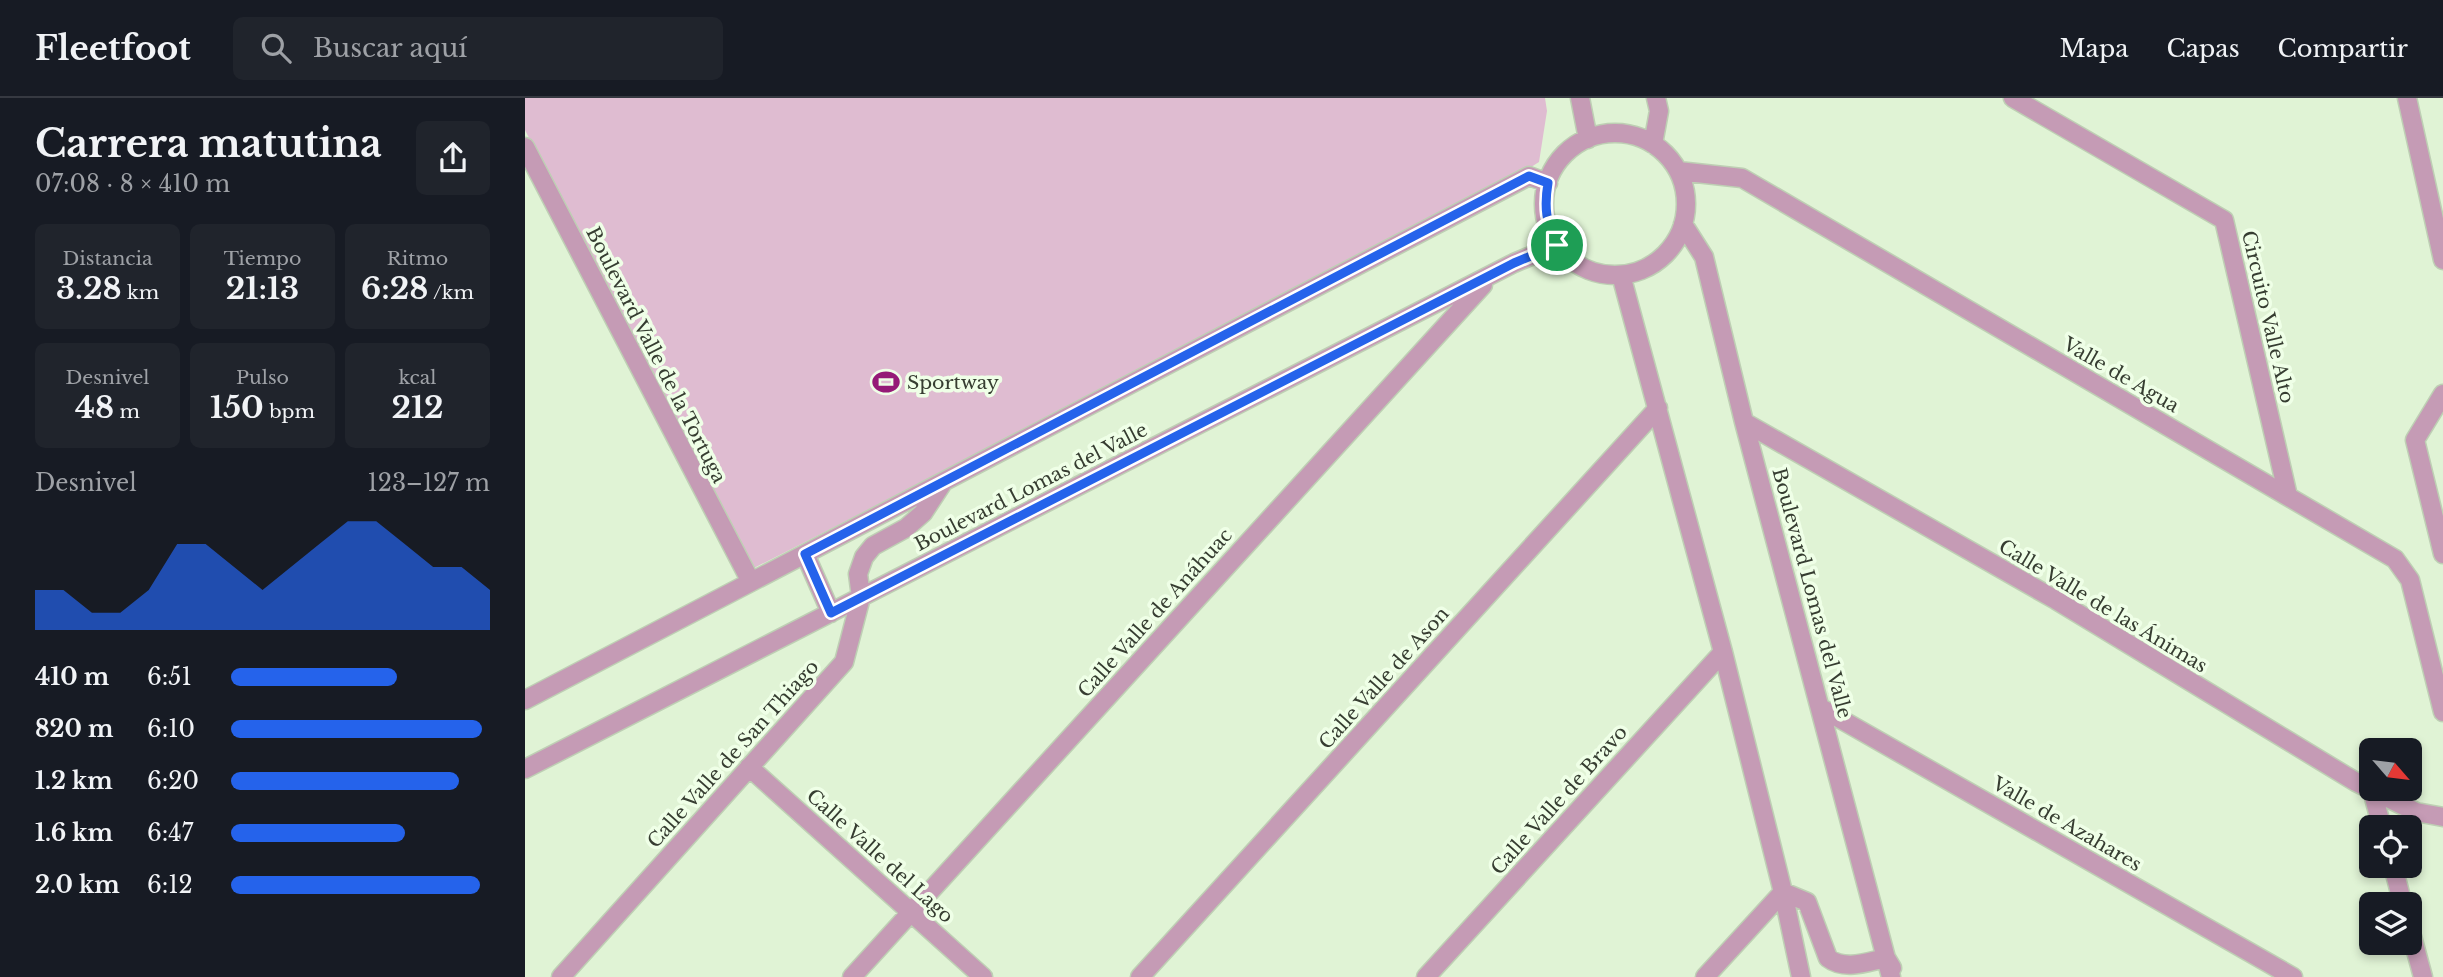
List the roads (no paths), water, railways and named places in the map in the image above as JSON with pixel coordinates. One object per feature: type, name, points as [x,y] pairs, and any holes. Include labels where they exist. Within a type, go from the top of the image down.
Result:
[{"type":"street","points":[[1580,98],[1588,139]]},
{"type":"street","points":[[1653,144],[1659,111],[1656,98]]},
{"type":"street","name":"Circuito Valle Alto","points":[[2013,98],[2224,220],[2288,496]]},
{"type":"street","points":[[2407,98],[2443,260]]},
{"type":"street","points":[[1604,134],[1638,136],[1653,144],[1668,156],[1678,171],[1684,188],[1686,206],[1676,241],[1661,258],[1642,270],[1621,275],[1599,273],[1579,265],[1557,245],[1547,226],[1544,204],[1548,183],[1557,163],[1572,148],[1604,134]]},
{"type":"street","name":"Boulevard Valle de la Tortuga","points":[[525,147],[751,582]]},
{"type":"street","name":"Valle de Agua","points":[[1678,171],[1742,178],[2395,559],[2410,580],[2443,712]]},
{"type":"street","points":[[525,700],[1529,176],[1548,183]]},
{"type":"street","name":"Boulevard Lomas del Valle","points":[[1683,224],[1704,257],[1744,422],[1886,958],[1894,977]]},
{"type":"street","name":"Boulevard Lomas del Valle","points":[[525,769],[1514,263],[1557,245]]},
{"type":"street","points":[[1621,275],[1723,652],[1783,892],[1801,977]]},
{"type":"street","name":"Calle Valle de Anáhuac","points":[[852,977],[1490,277]]},
{"type":"street","points":[[2443,394],[2415,440],[2443,554]]},
{"type":"street","name":"Calle Valle de Ason","points":[[1140,977],[1658,408]]},
{"type":"street","name":"Calle Valle de las Ánimas","points":[[1744,422],[2056,600],[2359,782]]},
{"type":"street","name":"Calle Valle de San Thiago","points":[[561,977],[844,662],[861,597],[858,574],[864,557],[873,546],[906,528],[923,513],[944,481]]},
{"type":"street","points":[[805,554],[831,613]]},
{"type":"street","name":"Calle Valle de Bravo","points":[[1426,977],[1723,652]]},
{"type":"street","name":"Valle de Azahares","points":[[1821,708],[2293,977]]},
{"type":"street","name":"Calle Valle del Lago","points":[[749,767],[983,977]]},
{"type":"street","name":"Calle Valle de las Ánimas","points":[[2396,802],[2416,812],[2443,817]]},
{"type":"street","points":[[1783,892],[1807,902],[1828,958],[1833,962],[1843,966],[1886,958]]},
{"type":"street","points":[[1705,977],[1783,892]]},
{"type":"street","points":[[2417,955],[2423,977]]},
{"type":"place","name":"Sportway","points":[[886,382]]}]
